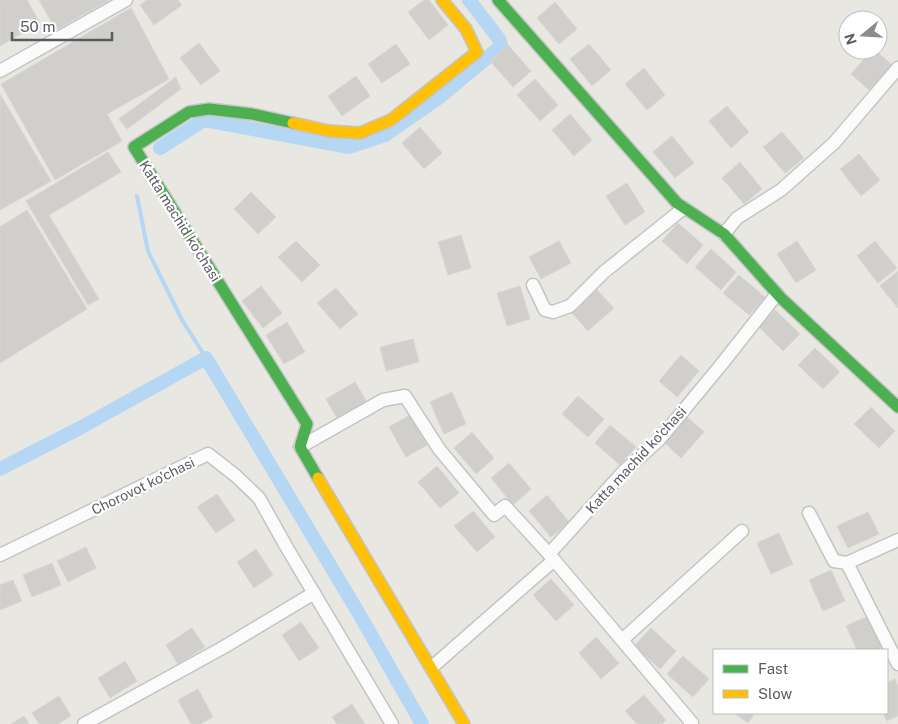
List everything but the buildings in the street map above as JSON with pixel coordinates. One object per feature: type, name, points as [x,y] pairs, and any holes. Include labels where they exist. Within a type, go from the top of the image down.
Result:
[{"type":"street","points":[[0,71],[126,0]]},
{"type":"street","name":"Katta machid ko'chasi","points":[[300,447],[307,424],[134,147],[189,112],[209,109],[252,114],[329,131],[360,133],[391,120],[477,52],[466,29],[442,0]]},
{"type":"street","points":[[498,0],[671,196],[684,208],[724,234],[777,294],[898,407]]},
{"type":"street","points":[[724,234],[737,218],[781,190],[834,144],[898,68]]},
{"type":"street","points":[[533,285],[545,310],[553,312],[570,306],[604,272],[684,208]]},
{"type":"street","name":"Katta machid ko'chasi","points":[[431,668],[551,557],[624,471],[659,440],[777,294]]},
{"type":"street","points":[[464,724],[300,447],[383,400],[405,396],[439,449],[494,514],[505,506],[622,640],[692,723],[690,724]]},
{"type":"street","name":"Chorovot ko'chasi","points":[[0,555],[208,454],[236,476],[259,498],[392,724]]},
{"type":"street","points":[[809,513],[834,561],[847,563],[898,540]]},
{"type":"street","points":[[622,640],[742,531]]},
{"type":"street","points":[[847,563],[898,664]]},
{"type":"street","points":[[84,724],[224,647],[314,593]]},
{"type":"waterway","points":[[160,148],[204,120],[349,147],[385,135],[440,97],[501,46],[499,39],[469,0]]},
{"type":"waterway","points":[[137,196],[148,251],[182,320],[206,358]]},
{"type":"waterway","points":[[0,469],[78,429],[206,358],[358,612],[422,724]]},
{"type":"traffic: fast","points":[[498,0],[677,203],[724,234],[781,298],[898,407]]},
{"type":"traffic: fast","points":[[293,123],[252,114],[209,109],[189,112],[134,147],[307,424],[300,447],[318,478]]},
{"type":"traffic: slow","points":[[293,123],[329,131],[360,133],[391,120],[477,52],[466,29],[442,0]]},
{"type":"traffic: slow","points":[[318,478],[464,724]]}]
